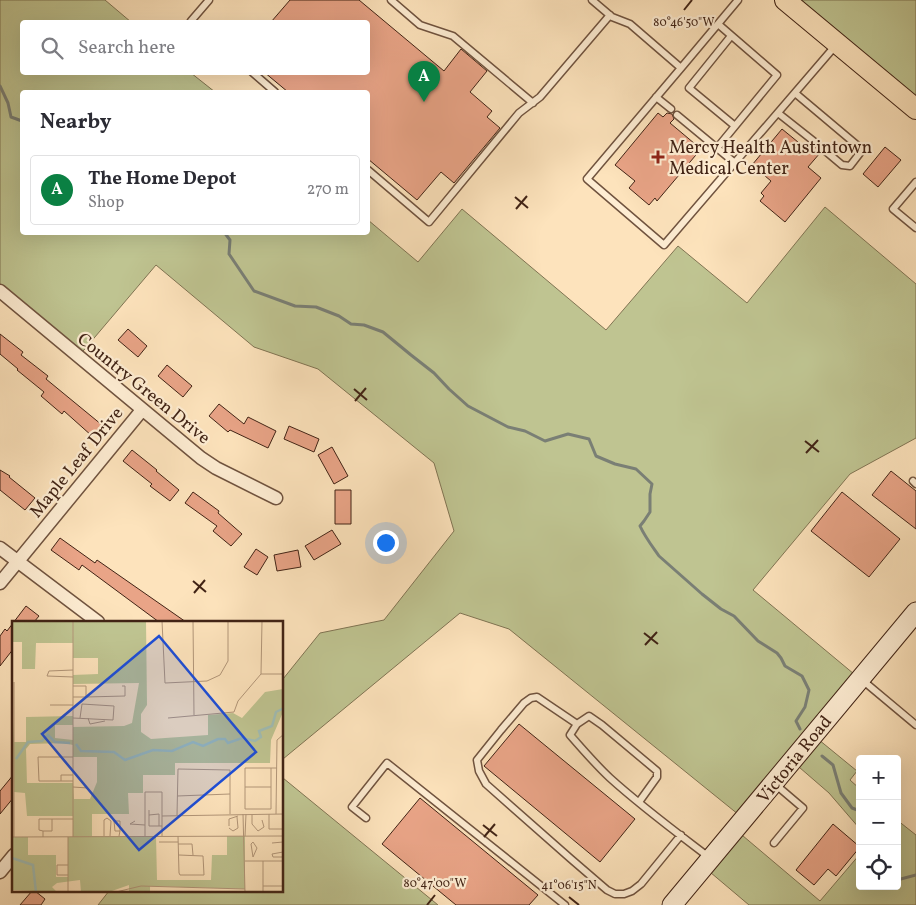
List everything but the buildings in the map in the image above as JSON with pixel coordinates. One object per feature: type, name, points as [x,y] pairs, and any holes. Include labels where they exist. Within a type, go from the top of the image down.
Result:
[{"type":"main road","points":[[785,0],[916,109]]},
{"type":"street","name":"Country Green Drive","points":[[0,291],[201,458],[216,468],[276,498]]},
{"type":"street","name":"Maple Leaf Drive","points":[[0,583],[142,410]]},
{"type":"street","points":[[0,548],[96,621]]},
{"type":"street","name":"Victoria Road","points":[[672,905],[916,612]]},
{"type":"street","points":[[0,872],[12,858]]},
{"type":"lane","points":[[193,20],[209,0]]},
{"type":"lane","points":[[391,0],[420,25],[453,36],[533,102]]},
{"type":"lane","points":[[592,0],[610,15],[630,24],[681,68]]},
{"type":"lane","points":[[738,0],[587,178],[664,246],[837,44]]},
{"type":"lane","points":[[370,172],[429,222],[519,113],[540,97],[610,15]]},
{"type":"lane","points":[[717,148],[777,75],[718,24]]},
{"type":"lane","points":[[731,36],[689,88],[735,126]]},
{"type":"lane","points":[[256,75],[274,90]]},
{"type":"lane","points":[[795,93],[858,146],[860,154],[850,166],[842,165],[823,149]]},
{"type":"lane","points":[[656,97],[671,109]]},
{"type":"lane","points":[[778,113],[816,143]]},
{"type":"lane","points":[[678,114],[735,163]]},
{"type":"lane","points":[[916,182],[893,209],[916,228]]},
{"type":"lane","points":[[860,678],[916,725]]},
{"type":"lane","points":[[577,724],[537,697],[531,698],[524,703],[477,760],[479,771],[486,784],[570,859],[607,890],[615,894],[624,894],[632,891],[641,884],[681,835]]},
{"type":"lane","points":[[639,802],[657,777],[657,771],[589,716],[577,724],[570,735],[609,777],[639,802],[711,859]]},
{"type":"lane","points":[[366,818],[352,807],[388,763],[565,905]]},
{"type":"lane","points":[[774,843],[803,808],[775,783]]},
{"type":"green space","points":[[0,0],[105,0],[129,20],[20,20],[20,75],[194,75],[212,90],[20,90],[20,235],[370,235],[370,222],[418,262],[462,209],[606,330],[678,246],[747,303],[825,207],[916,284],[916,438],[850,474],[753,590],[860,679],[813,735],[856,770],[850,780],[856,785],[856,824],[829,793],[792,761],[744,819],[509,629],[460,613],[284,758],[284,678],[320,633],[384,620],[454,531],[434,463],[318,369],[254,347],[156,265],[78,357],[0,291]]},
{"type":"green space","points":[[785,0],[916,0],[916,109]]},
{"type":"green space","points":[[284,779],[438,905],[98,905],[108,892],[284,892]]},
{"type":"green space","points":[[901,823],[916,835],[916,905],[749,905],[704,867],[736,830],[820,901],[856,859],[856,890],[901,890]]},
{"type":"waterway","points":[[0,86],[8,103],[11,117],[20,120]]},
{"type":"waterway","points":[[226,235],[230,240],[229,254],[254,291],[295,306],[316,307],[339,316],[351,324],[364,325],[383,332],[434,373],[468,406],[508,427],[525,431],[545,441],[568,434],[589,439],[596,456],[615,464],[636,469],[652,484],[650,512],[640,526],[659,556],[702,594],[721,609],[734,616],[758,641],[777,653],[785,666],[802,676],[809,690],[805,707],[796,721],[800,729]]},
{"type":"waterway","points":[[822,756],[833,765],[841,793],[852,808],[856,810]]},
{"type":"waterway","points":[[901,879],[916,875]]},
{"type":"place","name":"The Home Depot","points":[[424,102]]},
{"type":"place","name":"Mercy Health Austintown Medical Center","points":[[658,157]]}]
